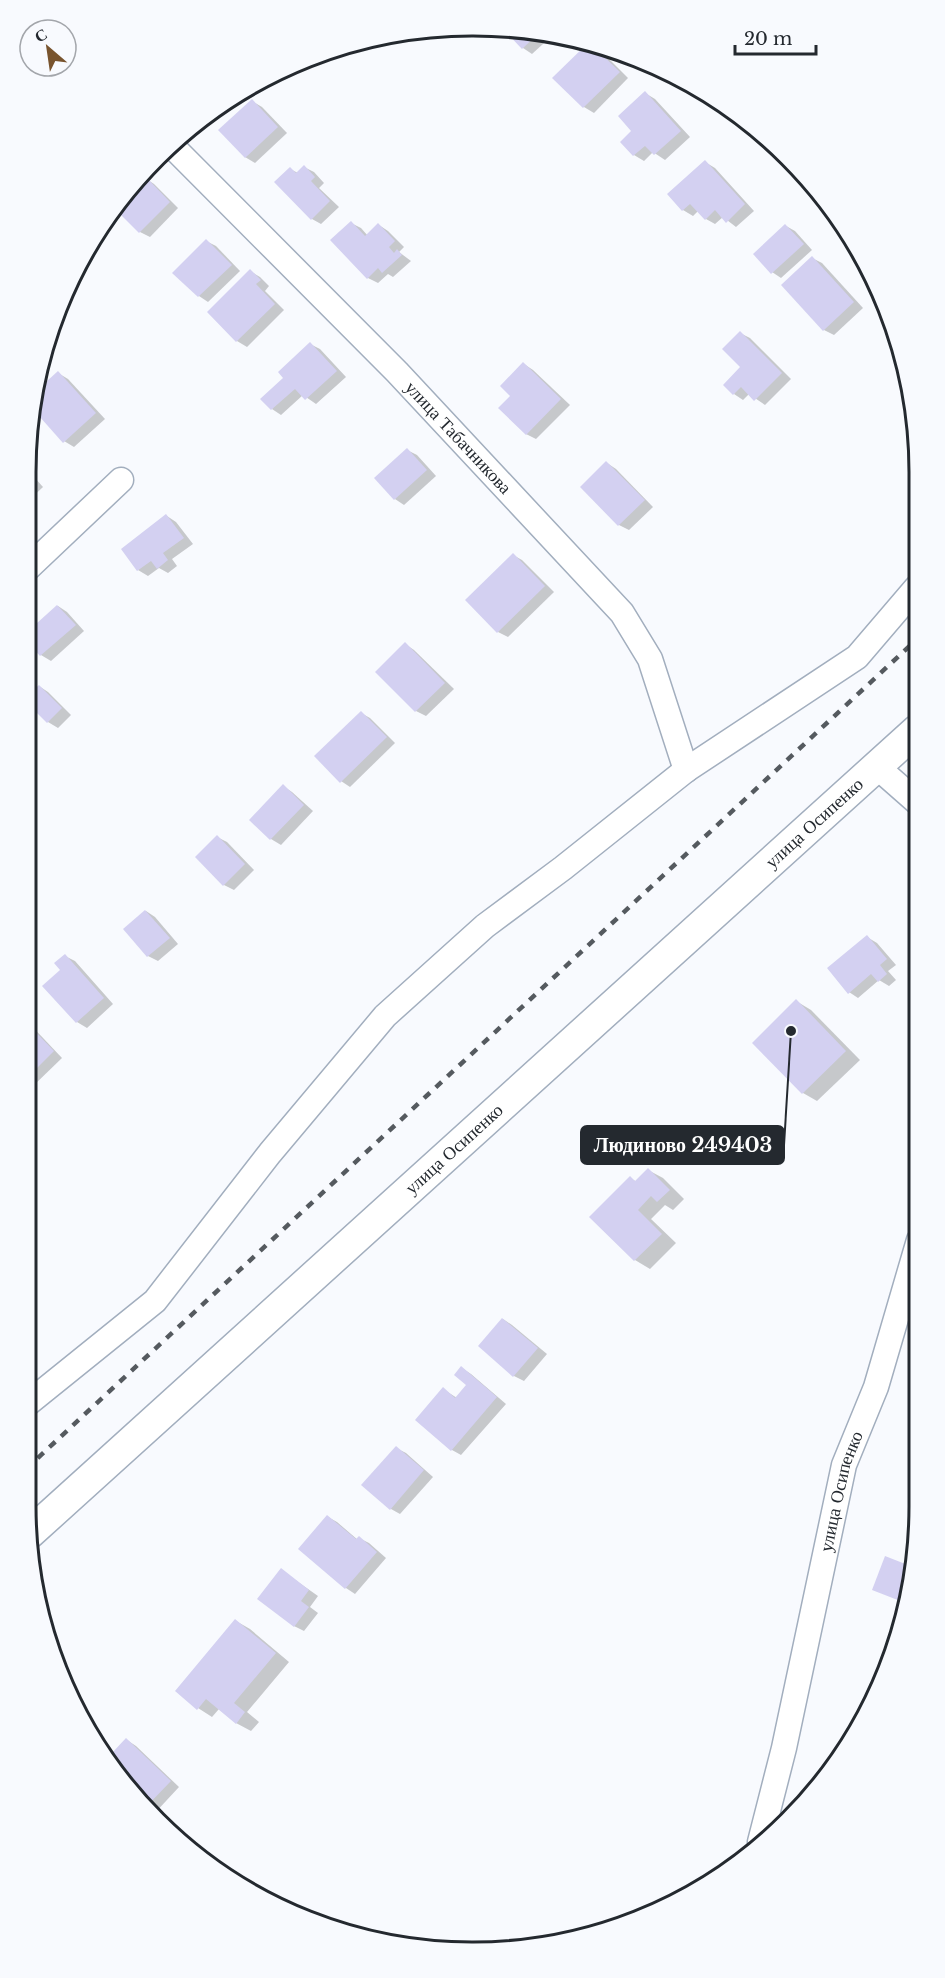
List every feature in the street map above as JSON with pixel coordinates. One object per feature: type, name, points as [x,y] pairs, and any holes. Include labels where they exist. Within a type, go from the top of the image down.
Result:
[{"type":"street","name":"улица Табачникова","points":[[177,151],[397,372],[622,613],[650,659],[686,770]]},
{"type":"street","points":[[36,561],[121,480]]},
{"type":"street","points":[[36,1397],[155,1301],[270,1153],[385,1016],[485,926],[686,770],[857,657],[909,596]]},
{"type":"street","name":"улица Осипенко","points":[[37,1527],[909,737]]},
{"type":"street","name":"улица Осипенко","points":[[876,766],[909,795]]},
{"type":"street","name":"улица Осипенко","points":[[763,1831],[784,1748],[844,1465],[876,1387],[909,1274]]},
{"type":"building","points":[[512,38],[531,40],[522,49]]},
{"type":"building","points":[[581,50],[604,56],[620,72],[583,108],[552,78]]},
{"type":"building","points":[[645,91],[681,131],[654,155],[645,146],[633,156],[620,142],[631,131],[618,116]]},
{"type":"building","points":[[252,99],[278,127],[245,158],[218,130]]},
{"type":"building","points":[[705,160],[745,204],[726,223],[715,210],[705,220],[690,204],[682,211],[667,194]]},
{"type":"building","points":[[304,165],[315,177],[311,181],[330,201],[311,220],[274,182],[290,167],[296,173]]},
{"type":"building","points":[[149,180],[170,202],[139,233],[121,215]]},
{"type":"building","points":[[351,221],[365,236],[378,223],[395,241],[389,247],[394,253],[397,249],[402,255],[382,273],[378,268],[367,279],[330,240]]},
{"type":"building","points":[[785,224],[804,244],[771,274],[753,254]]},
{"type":"building","points":[[206,239],[232,265],[198,297],[172,273]]},
{"type":"building","points":[[812,256],[854,302],[823,331],[781,285]]},
{"type":"building","points":[[250,269],[261,280],[256,284],[275,304],[236,342],[207,312]]},
{"type":"building","points":[[740,331],[782,373],[754,401],[741,387],[733,395],[723,385],[740,367],[722,349]]},
{"type":"building","points":[[310,342],[337,371],[305,400],[295,389],[271,410],[260,399],[283,378],[278,372]]},
{"type":"building","points":[[523,362],[561,399],[526,435],[498,408],[510,396],[500,386]]},
{"type":"building","points":[[58,371],[96,413],[63,443],[40,417],[45,383]]},
{"type":"building","points":[[407,448],[427,470],[394,500],[374,478]]},
{"type":"building","points":[[606,461],[645,500],[618,526],[580,487]]},
{"type":"building","points":[[166,514],[184,538],[163,553],[168,560],[157,569],[151,561],[137,571],[121,549]]},
{"type":"building","points":[[513,553],[545,586],[497,633],[465,600]]},
{"type":"building","points":[[57,605],[76,625],[40,656],[36,651],[36,624]]},
{"type":"building","points":[[405,642],[445,683],[415,712],[375,672]]},
{"type":"building","points":[[39,685],[62,708],[47,723],[36,712],[36,688]]},
{"type":"building","points":[[361,711],[387,737],[340,783],[314,756]]},
{"type":"building","points":[[283,784],[304,805],[270,840],[249,820]]},
{"type":"building","points":[[217,835],[245,864],[223,886],[195,857]]},
{"type":"building","points":[[145,910],[170,938],[147,957],[123,929]]},
{"type":"building","points":[[867,935],[887,959],[880,965],[887,974],[878,982],[871,974],[848,994],[827,968]]},
{"type":"building","points":[[65,954],[104,998],[76,1023],[42,986],[60,970],[54,963]]},
{"type":"building","points":[[796,999],[846,1051],[802,1094],[752,1043]]},
{"type":"building","points":[[36,1032],[54,1051],[36,1069]]},
{"type":"building","points":[[648,1168],[670,1190],[657,1202],[651,1196],[638,1210],[662,1234],[634,1261],[589,1217],[630,1176],[635,1181]]},
{"type":"building","points":[[502,1318],[538,1348],[513,1377],[478,1346]]},
{"type":"building","points":[[461,1366],[497,1397],[451,1451],[415,1420],[443,1387],[455,1398],[466,1385],[454,1375]]},
{"type":"building","points":[[396,1446],[424,1470],[390,1510],[361,1485]]},
{"type":"building","points":[[327,1515],[356,1539],[359,1536],[377,1552],[345,1589],[298,1549]]},
{"type":"building","points":[[885,1556],[905,1564],[899,1600],[872,1590]]},
{"type":"building","points":[[281,1568],[309,1590],[301,1601],[309,1607],[294,1627],[257,1599]]},
{"type":"building","points":[[235,1619],[276,1653],[234,1703],[245,1712],[236,1724],[206,1699],[197,1710],[175,1691]]},
{"type":"building","points":[[126,1738],[171,1781],[152,1801],[113,1752]]},
{"type":"railway","points":[[36,1460],[909,647]]},
{"type":"place","name":"Людиново 249403","points":[[791,1031]]}]
